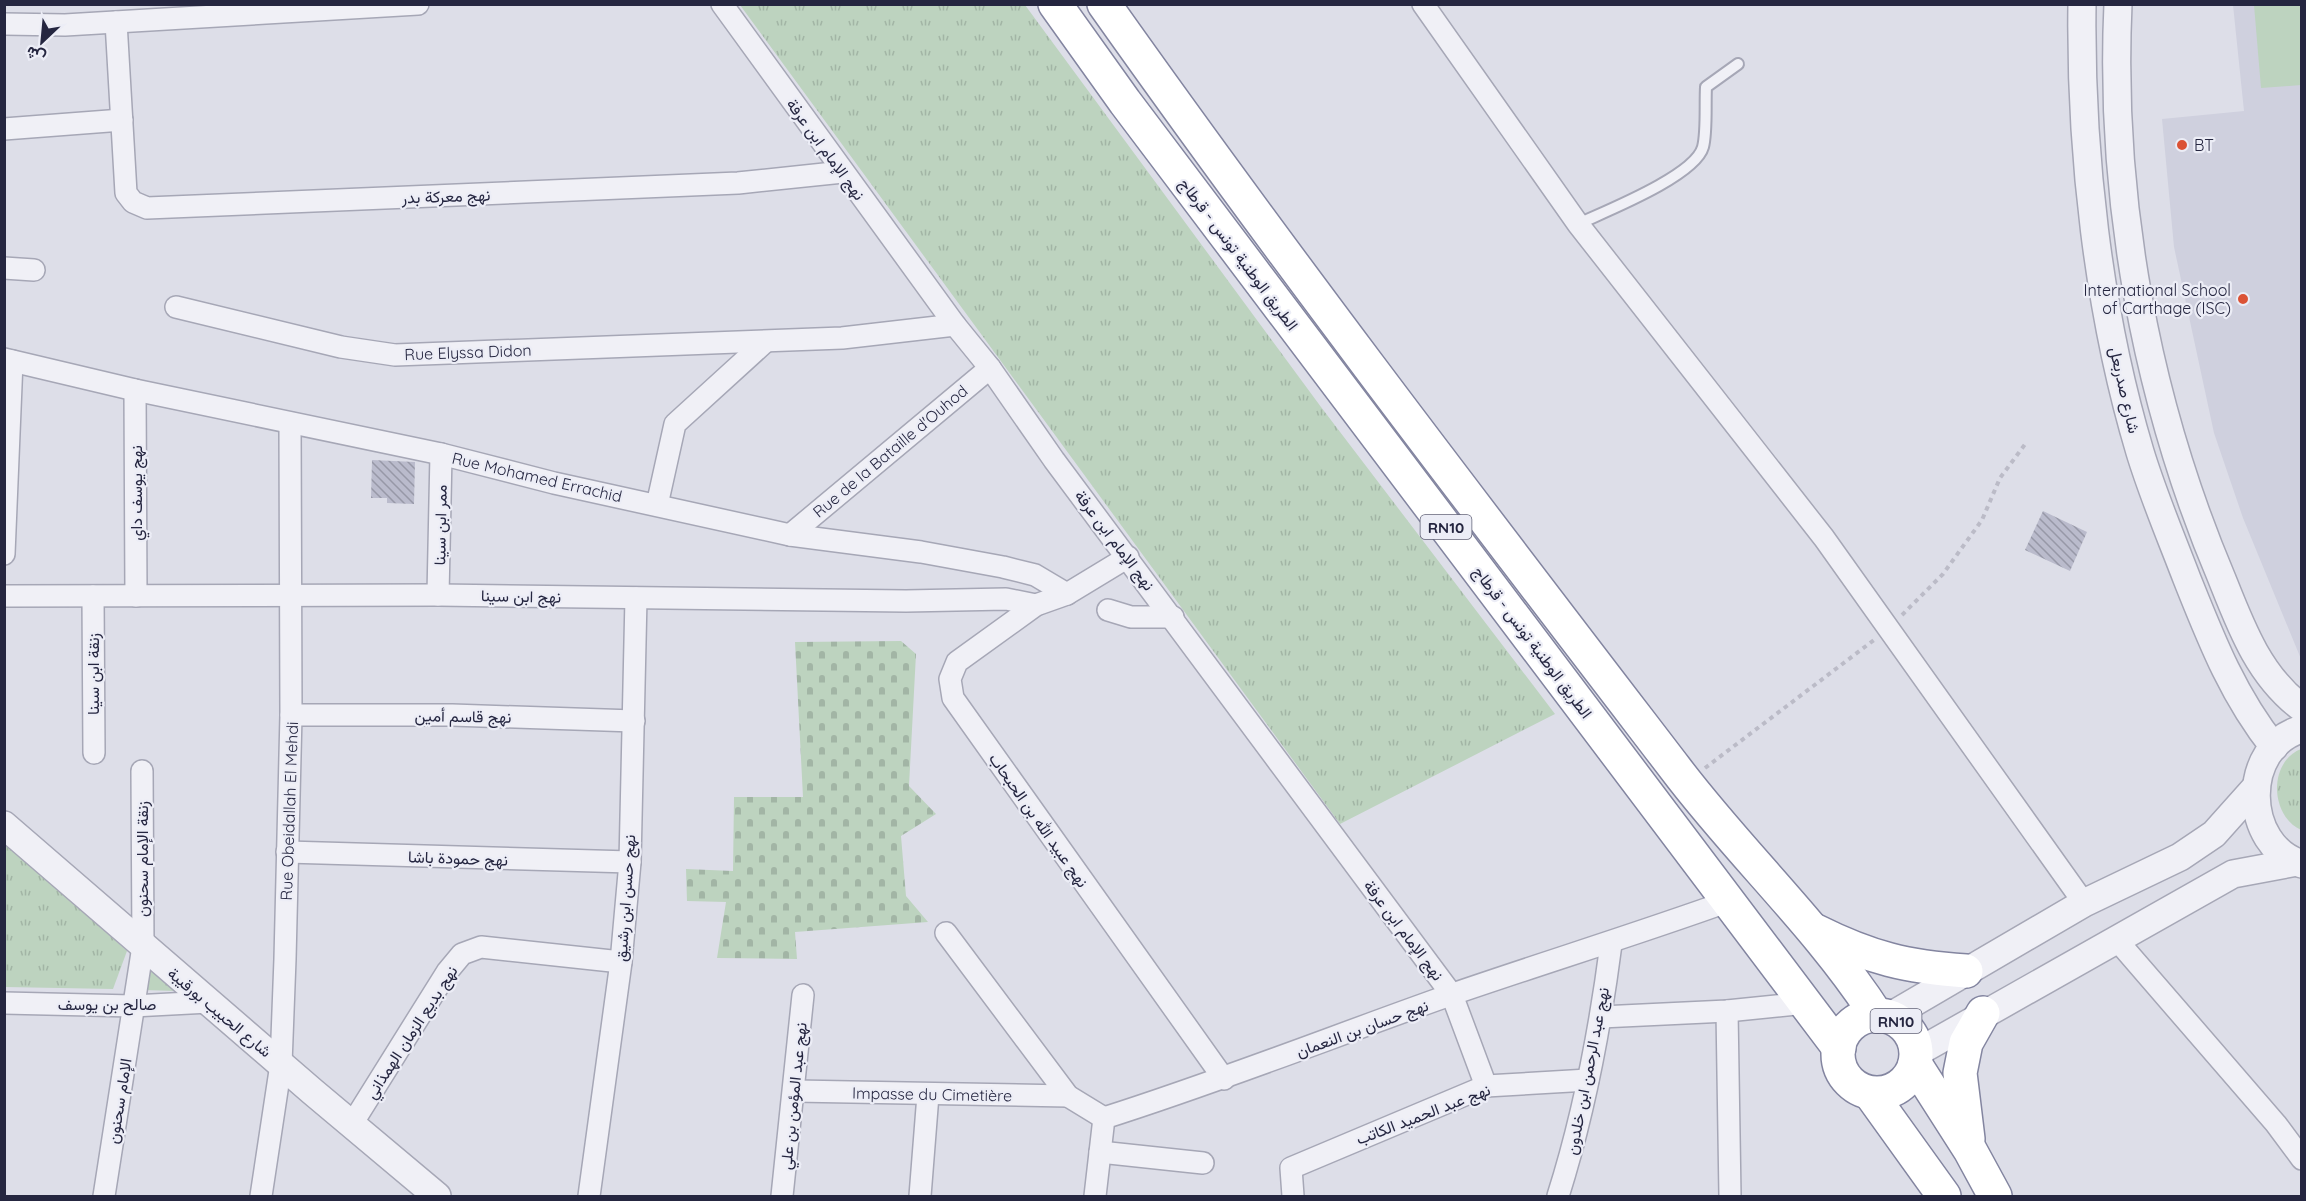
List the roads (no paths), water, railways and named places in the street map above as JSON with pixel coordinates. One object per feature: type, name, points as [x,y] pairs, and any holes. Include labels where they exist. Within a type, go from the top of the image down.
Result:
[{"type":"highway","name":"الطريق الوطنية تونس - قرطاج","points":[[1055,4],[1125,102],[1839,1048]]},
{"type":"highway","name":"RN10","points":[[1104,4],[1381,381],[1680,775],[1810,927],[1883,1017],[1908,1031],[1916,1059],[1995,1197]]},
{"type":"highway","points":[[1810,927],[1879,959],[1921,968],[1966,971]]},
{"type":"highway","points":[[1970,1150],[1960,1073],[1966,1043],[1983,1013]]},
{"type":"highway","name":"RN10","points":[[1883,1017],[1864,1018],[1852,1024],[1843,1035],[1839,1048],[1842,1071],[1854,1085],[1870,1092],[1944,1197]]},
{"type":"highway","points":[[1870,1092],[1881,1093],[1903,1084],[1916,1059]]},
{"type":"street","points":[[4,24],[66,15],[116,22],[418,4]]},
{"type":"street","name":"نهج الإمام ابن عرفة","points":[[722,4],[955,325],[990,368],[1054,460],[1452,995],[1486,1086]]},
{"type":"street","points":[[1423,4],[1578,224],[1824,538],[2084,903]]},
{"type":"street","name":"شارع صدربعل","points":[[2082,4],[2083,105],[2090,188],[2115,352],[2127,402],[2153,490],[2218,658],[2250,717],[2274,747]]},
{"type":"street","name":"شارع صدربعل","points":[[2118,4],[2120,106],[2127,211],[2147,342],[2172,446],[2202,533],[2250,647],[2270,676],[2301,708]]},
{"type":"street","name":"نهج معركة بدر","points":[[116,22],[126,193],[133,202],[147,208],[738,183],[843,172]]},
{"type":"street","points":[[4,129],[122,120]]},
{"type":"street","points":[[4,268],[34,270]]},
{"type":"street","name":"Rue Elyssa Didon","points":[[176,307],[341,347],[395,355],[842,339],[955,325]]},
{"type":"street","points":[[657,505],[675,424],[765,342]]},
{"type":"street","points":[[4,554],[8,360]]},
{"type":"street","name":"Rue Mohamed Errachid","points":[[8,360],[135,390],[441,454],[554,483],[790,535],[921,552],[1003,567],[1035,575],[1067,594]]},
{"type":"street","name":"Rue de la Bataille d'Ouhod","points":[[790,535],[990,368]]},
{"type":"street","name":"نهج يوسف داي","points":[[135,390],[136,596]]},
{"type":"street","name":"Rue Obeidallah El Mehdi","points":[[261,1197],[281,1064],[291,715],[290,423]]},
{"type":"street","name":"ممر ابن سينا","points":[[438,595],[441,454]]},
{"type":"street","name":"نهج عبيد الله بن الحبحاب","points":[[1128,557],[1067,594],[1036,605],[957,662],[950,679],[953,698],[1224,1079]]},
{"type":"street","name":"نهج ابن سينا","points":[[4,596],[438,595],[906,601],[1006,599],[1036,605]]},
{"type":"street","name":"زنقة ابن سينا","points":[[93,596],[94,753]]},
{"type":"street","name":"نهج حسن ابن رشيق","points":[[589,1197],[621,962],[630,862],[636,598]]},
{"type":"street","points":[[1108,610],[1131,617],[1173,617]]},
{"type":"street","name":"نهج قاسم أمين","points":[[291,715],[452,715],[634,721]]},
{"type":"street","points":[[2299,863],[2275,846],[2262,828],[2256,809],[2256,787],[2261,767],[2274,747],[2301,729]]},
{"type":"street","name":"زنقة الإمام سحنون","points":[[133,1006],[143,946],[142,771]]},
{"type":"street","points":[[1883,1017],[2084,903],[2180,858],[2214,834],[2256,787]]},
{"type":"street","name":"شارع الحبيب بورقيبة","points":[[4,825],[352,1124],[427,1193]]},
{"type":"street","name":"نهج حمودة باشا","points":[[287,852],[630,862]]},
{"type":"street","points":[[1916,1059],[1983,1013],[2233,874],[2299,863]]},
{"type":"street","name":"نهج حسان بن النعمان","points":[[1104,1118],[1224,1079],[1452,995],[1611,944],[1729,901]]},
{"type":"street","points":[[946,933],[1068,1096],[1104,1118],[1095,1197]]},
{"type":"street","points":[[2116,939],[2276,1124],[2301,1159]]},
{"type":"street","name":"نهج عبد الرحمن ابن خلدون","points":[[1558,1197],[1588,1080],[1601,1017],[1611,944]]},
{"type":"street","name":"نهج بديع الزمان الهمذاني","points":[[352,1124],[447,972],[462,954],[481,947],[621,962]]},
{"type":"street","name":"نهج عبد المؤمن بن علي","points":[[782,1197],[795,1091],[803,995]]},
{"type":"street","name":"صالح بن يوسف","points":[[4,1003],[133,1006],[209,1002]]},
{"type":"street","points":[[1601,1017],[1727,1011],[1806,1003]]},
{"type":"street","name":"الإمام سحنون","points":[[104,1197],[133,1006]]},
{"type":"street","points":[[1727,1011],[1730,1197]]},
{"type":"street","name":"نهج عبد الحميد الكاتب","points":[[1293,1197],[1291,1168],[1486,1086],[1588,1080]]},
{"type":"street","name":"Impasse du Cimetière","points":[[795,1091],[1068,1096]]},
{"type":"street","points":[[920,1197],[928,1095]]},
{"type":"street","points":[[1100,1152],[1203,1163]]},
{"type":"lane","points":[[1578,224],[1676,176],[1695,162],[1703,147],[1706,87],[1738,64]]},
{"type":"place","name":"BT","points":[[2182,145]]},
{"type":"place","name":"International School of Carthage (ISC)","points":[[2243,299]]}]
